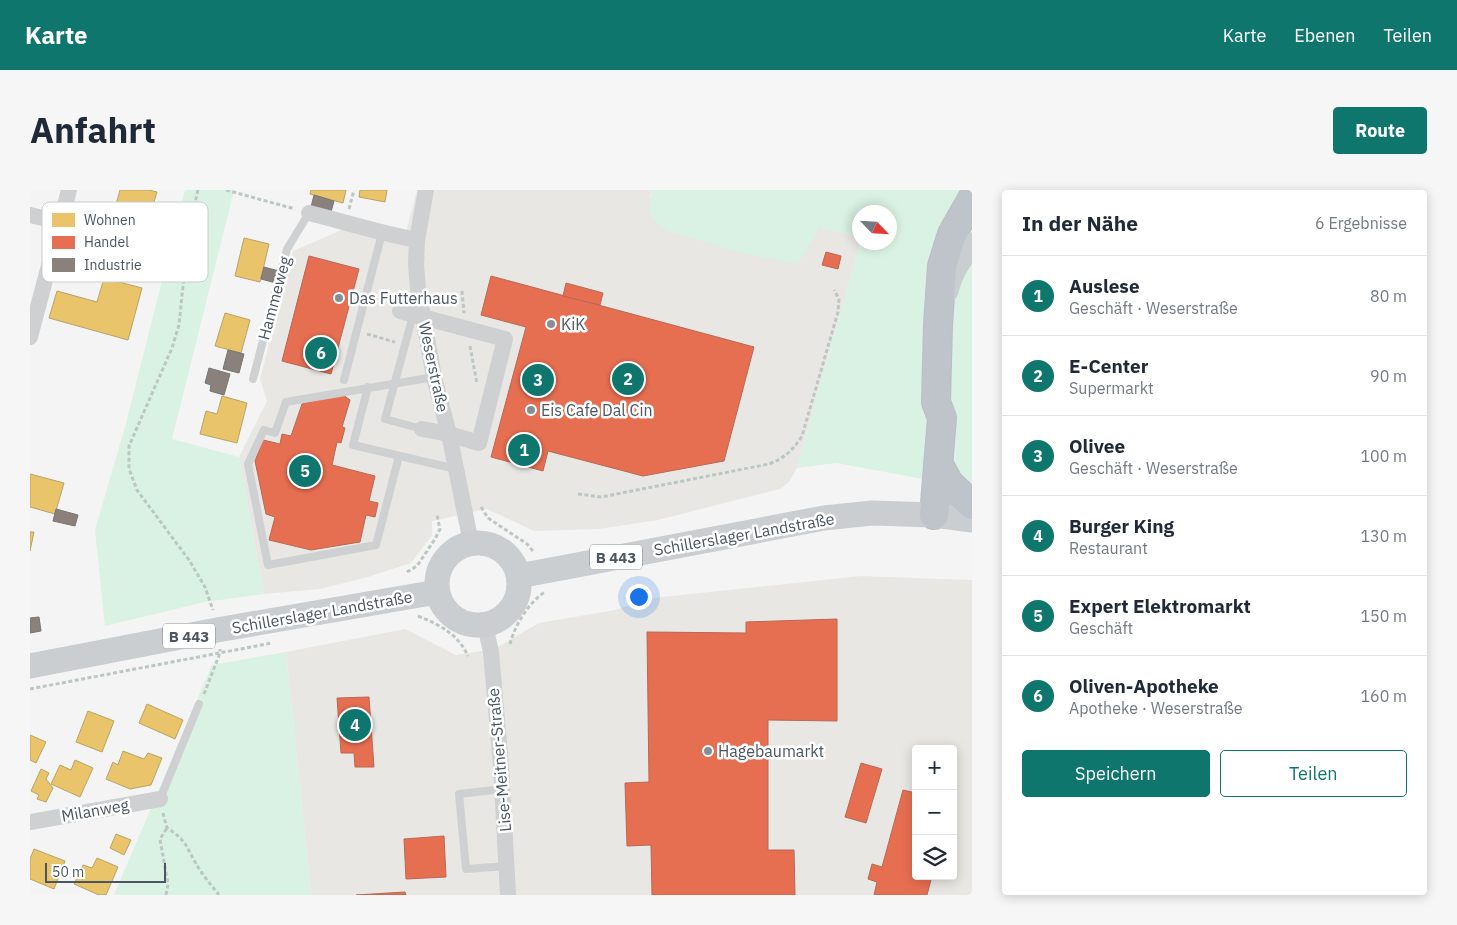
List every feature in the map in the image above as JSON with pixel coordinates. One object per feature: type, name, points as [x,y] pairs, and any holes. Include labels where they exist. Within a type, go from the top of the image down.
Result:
[{"type":"highway","points":[[924,514],[939,465],[942,418],[936,402],[942,266],[952,234],[972,199]]},
{"type":"highway","points":[[924,514],[928,415],[936,402]]},
{"type":"highway","points":[[939,465],[949,483],[972,505]]},
{"type":"main road","points":[[938,325],[949,279],[958,260],[972,245]]},
{"type":"main road","name":"Schillerslager Landstraße","points":[[519,576],[824,518],[872,513],[924,514],[972,520]]},
{"type":"main road","points":[[472,543],[484,543],[495,546],[505,553],[513,562],[519,576],[518,595],[514,605],[498,621],[485,625],[466,624],[456,619],[447,612],[437,592],[437,579],[441,566],[448,555],[459,547],[472,543]]},
{"type":"main road","name":"Schillerslager Landstraße","points":[[30,666],[219,642],[437,592]]},
{"type":"street","points":[[66,202],[70,190]]},
{"type":"street","name":"Weserstraße","points":[[426,190],[417,240],[416,265],[418,289],[412,314],[434,377],[449,434],[472,543]]},
{"type":"street","points":[[310,213],[382,233],[417,240]]},
{"type":"street","points":[[30,338],[44,282]]},
{"type":"street","points":[[412,314],[505,339],[478,443],[449,434],[422,429]]},
{"type":"street","name":"Lise-Meitner-Straße","points":[[485,625],[491,652],[503,789],[508,895]]},
{"type":"street","name":"Milanweg","points":[[30,822],[160,798]]},
{"type":"lane","name":"Hammeweg","points":[[253,380],[287,249],[310,213]]},
{"type":"lane","points":[[344,380],[382,233]]},
{"type":"lane","points":[[412,314],[385,419],[422,429]]},
{"type":"lane","points":[[399,456],[376,544],[268,566],[248,464],[264,430],[275,432],[286,402],[434,377]]},
{"type":"lane","points":[[368,388],[353,444],[456,469]]},
{"type":"lane","points":[[160,798],[200,704]]},
{"type":"lane","points":[[503,789],[459,794],[466,870],[507,866]]},
{"type":"path","points":[[226,190],[310,213]]},
{"type":"path","points":[[183,282],[179,325],[172,348],[129,446],[129,469],[137,490],[189,560],[205,587],[213,608],[219,642],[200,704]]},
{"type":"path","points":[[578,494],[601,497],[760,466],[782,459],[793,450],[802,436],[838,312],[838,299],[834,290]]},
{"type":"path","points":[[462,291],[466,328],[484,422]]},
{"type":"path","points":[[357,331],[405,345]]},
{"type":"path","points":[[480,506],[488,518],[527,544],[534,551]]},
{"type":"path","points":[[407,572],[417,566],[435,539],[440,529],[437,515]]},
{"type":"path","points":[[510,644],[514,629],[535,600],[544,593]]},
{"type":"path","points":[[413,614],[458,638],[468,656]]},
{"type":"path","points":[[30,689],[219,642]]},
{"type":"path","points":[[160,798],[167,828],[180,836],[189,848],[198,868],[220,895]]},
{"type":"path","points":[[166,895],[168,884],[160,839],[167,828]]},
{"type":"shaded area","points":[[417,190],[652,190],[650,197],[852,234],[852,250],[858,250],[797,468],[789,482],[780,489],[658,520],[599,529],[534,531],[487,509],[432,521],[432,535],[411,563],[368,577],[320,589],[264,594],[239,457],[267,401],[260,379],[293,251],[344,229],[403,244]]},
{"type":"shaded area","points":[[861,576],[972,580],[972,895],[311,895],[286,652],[405,629],[456,655],[494,649],[539,623],[615,610],[653,598]]},
{"type":"green space","points":[[185,190],[234,190],[172,439],[239,457],[264,594],[205,602],[105,626],[95,530],[125,427],[162,282],[208,282],[208,202],[182,202]]},
{"type":"green space","points":[[652,190],[972,190],[972,488],[836,463],[797,468],[858,250],[897,250],[897,205],[852,205],[852,234],[820,227],[798,264],[746,254],[668,231],[656,223],[649,212]]},
{"type":"green space","points":[[286,652],[311,895],[114,895],[212,665]]},
{"type":"building: Wohnen","points":[[120,190],[149,190],[157,192],[154,202],[117,202]]},
{"type":"building: Wohnen","points":[[311,190],[346,190],[343,203],[310,194]]},
{"type":"building: Wohnen","points":[[360,190],[387,190],[385,202],[359,197]]},
{"type":"building: Wohnen","points":[[244,238],[269,244],[260,282],[235,276]]},
{"type":"building: Wohnen","points":[[103,282],[119,282],[142,288],[128,340],[49,318],[57,291],[97,302]]},
{"type":"building: Wohnen","points":[[225,313],[250,320],[241,353],[215,346]]},
{"type":"building: Wohnen","points":[[222,396],[247,403],[237,443],[200,434],[206,411],[217,414]]},
{"type":"building: Wohnen","points":[[30,474],[64,483],[55,514],[30,507]]},
{"type":"building: Wohnen","points":[[30,532],[34,532],[30,551]]},
{"type":"building: Wohnen","points":[[147,704],[183,720],[175,739],[139,723]]},
{"type":"building: Wohnen","points":[[88,711],[114,721],[102,752],[76,742]]},
{"type":"building: Wohnen","points":[[30,735],[46,742],[36,763],[30,760]]},
{"type":"building: Wohnen","points":[[123,751],[144,759],[148,753],[162,758],[151,785],[130,789],[106,779],[113,762],[118,765]]},
{"type":"building: Wohnen","points":[[75,760],[93,768],[80,797],[51,784],[60,765],[71,770]]},
{"type":"building: Wohnen","points":[[41,769],[49,773],[46,779],[53,788],[46,802],[37,799],[39,795],[31,791]]},
{"type":"building: Wohnen","points":[[116,834],[131,840],[124,855],[110,848]]},
{"type":"building: Wohnen","points":[[34,849],[65,861],[54,889],[30,879],[30,859]]},
{"type":"building: Wohnen","points":[[97,858],[118,867],[106,895],[99,895],[74,884],[83,865],[92,868]]},
{"type":"building: Handel","points":[[826,252],[841,256],[838,269],[822,265]]},
{"type":"building: Handel","points":[[309,256],[359,269],[331,374],[282,361]]},
{"type":"building: Handel","points":[[491,276],[754,347],[724,461],[643,476],[548,451],[543,471],[491,457],[526,327],[481,315]]},
{"type":"building: Handel","points":[[566,283],[603,293],[600,305],[563,296]]},
{"type":"building: Handel","points":[[342,394],[350,400],[342,427],[345,428],[341,443],[337,442],[332,465],[375,476],[369,501],[378,503],[375,517],[366,515],[360,542],[311,550],[269,540],[275,517],[266,514],[255,461],[263,440],[280,444],[282,434],[291,436],[302,404]]},
{"type":"building: Handel","name":"Hagebaumarkt","points":[[837,619],[837,721],[768,720],[768,850],[794,850],[795,895],[652,895],[651,845],[627,846],[625,783],[649,782],[647,632],[746,633],[746,622]]},
{"type":"building: Handel","points":[[369,697],[374,767],[355,767],[354,753],[341,753],[337,698]]},
{"type":"building: Handel","points":[[861,763],[882,769],[866,823],[845,817]]},
{"type":"building: Handel","points":[[903,790],[912,792],[912,880],[931,880],[927,895],[874,895],[877,882],[868,879],[872,864],[882,867]]},
{"type":"building: Handel","points":[[444,836],[446,877],[406,879],[404,839]]},
{"type":"building: Handel","points":[[405,892],[406,895],[356,895]]},
{"type":"building: Industrie","points":[[314,195],[334,201],[331,212],[311,207]]},
{"type":"building: Industrie","points":[[264,267],[279,271],[276,283],[261,279]]},
{"type":"building: Industrie","points":[[228,350],[244,354],[239,373],[223,369]]},
{"type":"building: Industrie","points":[[209,368],[230,374],[224,395],[210,391],[211,385],[205,383]]},
{"type":"building: Industrie","points":[[56,509],[78,515],[75,526],[53,521]]},
{"type":"building: Industrie","points":[[39,617],[41,631],[30,633],[30,618]]},
{"type":"place","name":"Das Futterhaus","points":[[339,298]]},
{"type":"place","name":"KiK","points":[[551,324]]},
{"type":"place","name":"Oliven-Apotheke","points":[[321,353]]},
{"type":"place","name":"E-Center","points":[[628,379]]},
{"type":"place","name":"Olivee","points":[[538,380]]},
{"type":"place","name":"Eis Cafe Dal Cin","points":[[531,410]]},
{"type":"place","name":"Auslese","points":[[524,450]]},
{"type":"place","name":"Expert Elektromarkt","points":[[305,471]]},
{"type":"place","name":"Burger King","points":[[355,725]]},
{"type":"place","name":"Hagebaumarkt","points":[[708,751]]}]
